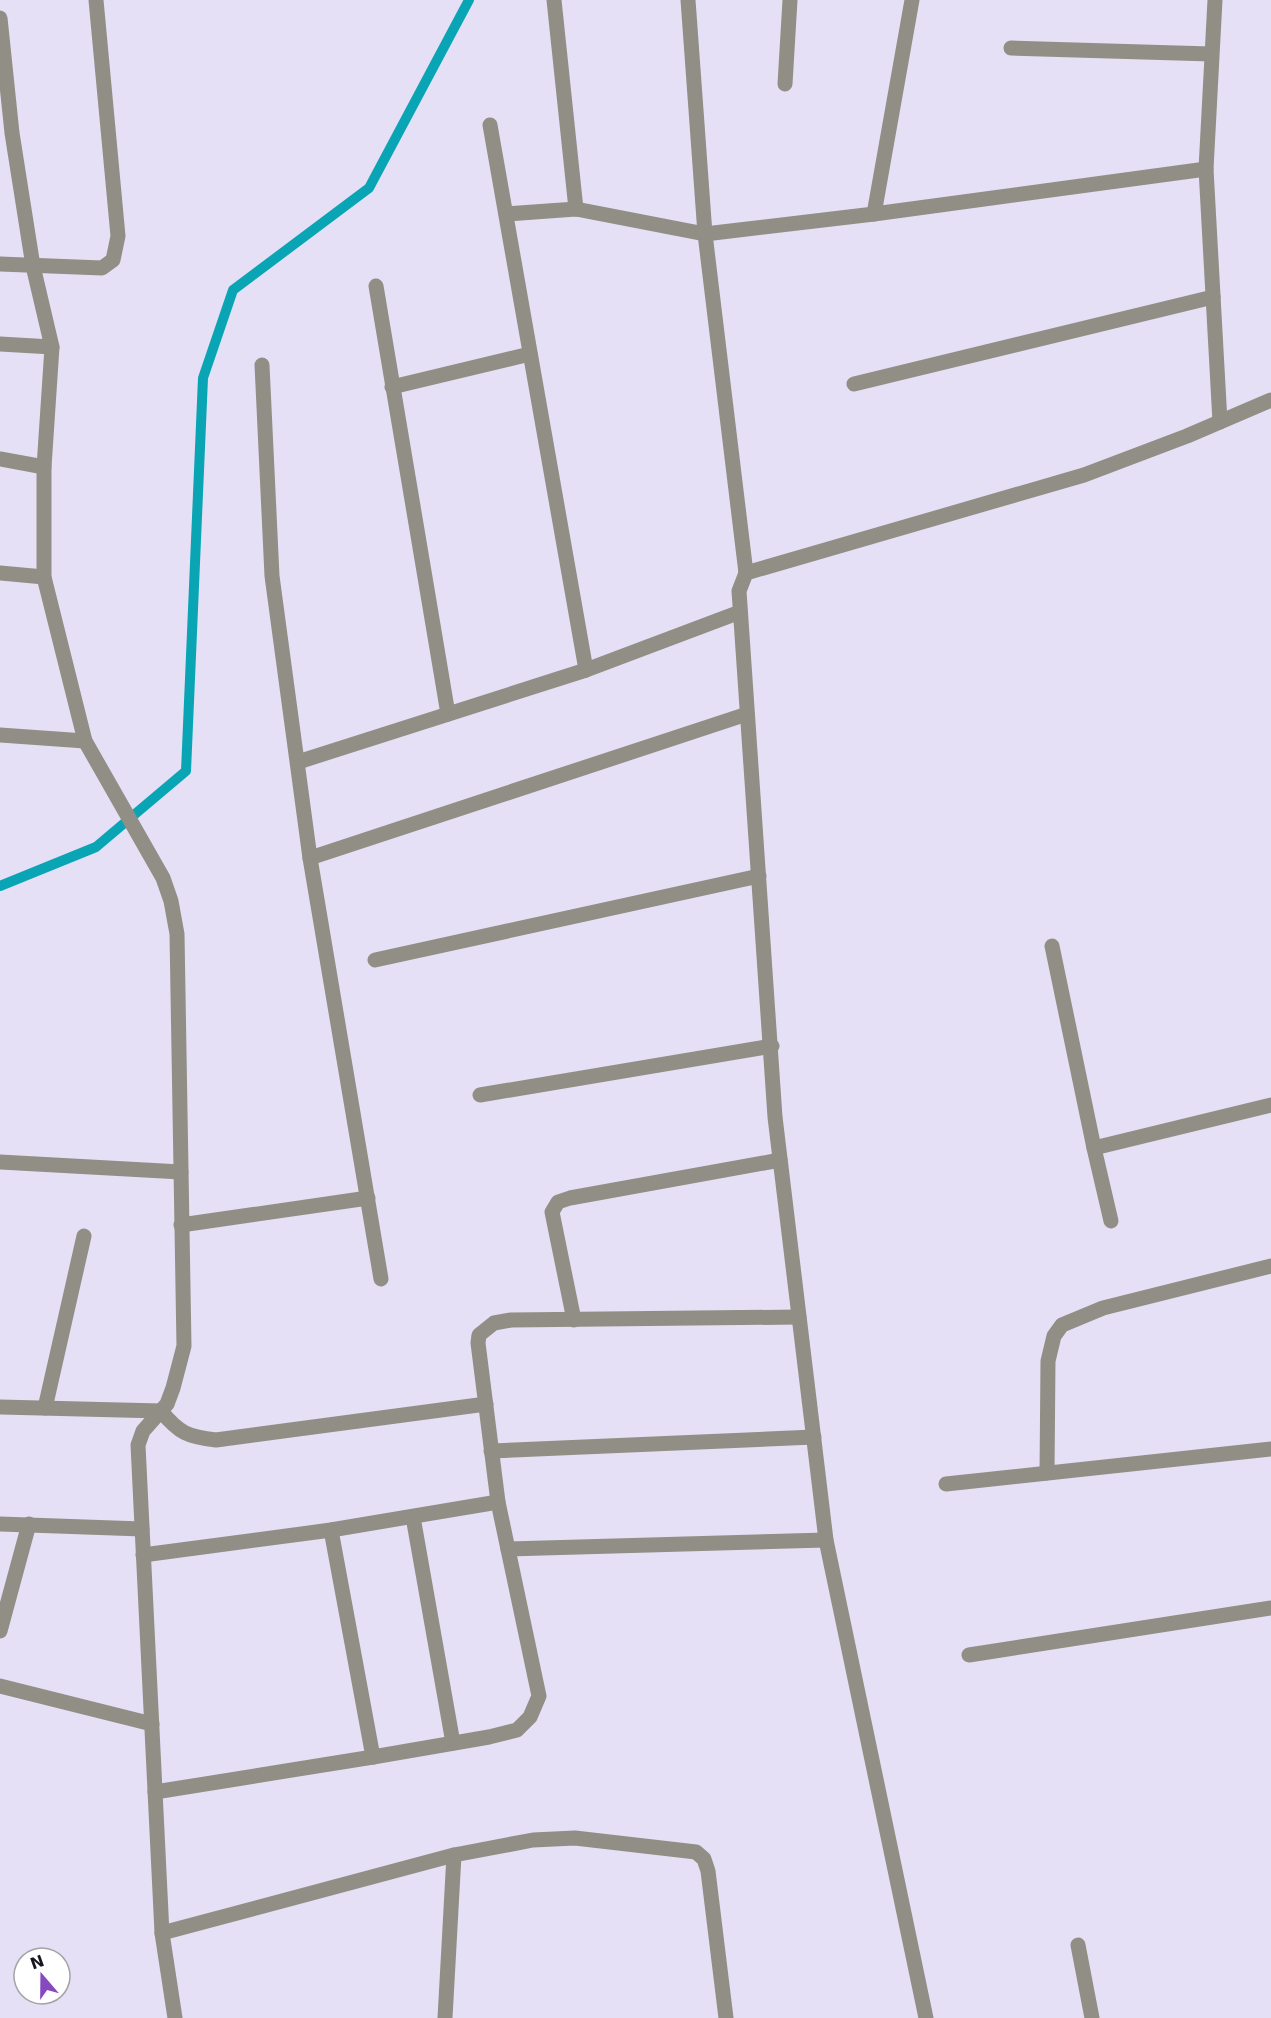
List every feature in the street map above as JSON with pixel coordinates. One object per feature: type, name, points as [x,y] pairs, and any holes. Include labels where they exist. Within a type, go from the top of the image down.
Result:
[{"type":"street","points":[[0,264],[102,268],[113,260],[118,236],[96,0]]},
{"type":"street","points":[[554,0],[576,209]]},
{"type":"street","points":[[688,0],[705,234],[746,573],[739,591],[740,612],[780,1160],[826,1540],[926,2018]]},
{"type":"street","points":[[784,84],[790,0]]},
{"type":"street","points":[[874,214],[912,0]]},
{"type":"street","points":[[1215,0],[1206,169],[1220,422]]},
{"type":"street","points":[[0,18],[6,126],[33,266],[52,347],[44,467],[44,577],[86,741],[163,878],[171,901],[177,934],[184,1346],[167,1404],[143,1431],[138,1445],[162,1933],[175,2018]]},
{"type":"street","points":[[1011,48],[1211,54]]},
{"type":"street","points":[[490,124],[586,670]]},
{"type":"street","points":[[506,214],[576,209],[705,234],[874,214],[1206,169]]},
{"type":"street","points":[[376,286],[448,714]]},
{"type":"street","points":[[854,384],[1213,297]]},
{"type":"street","points":[[0,344],[52,347]]},
{"type":"street","points":[[392,387],[530,354]]},
{"type":"street","points":[[262,365],[272,576],[309,858],[381,1279]]},
{"type":"street","points":[[746,573],[1084,475],[1271,400]]},
{"type":"street","points":[[0,459],[44,467]]},
{"type":"street","points":[[0,573],[44,577]]},
{"type":"street","points":[[298,762],[586,670],[740,612]]},
{"type":"street","points":[[309,858],[747,714]]},
{"type":"street","points":[[0,735],[86,741]]},
{"type":"street","points":[[375,960],[759,876]]},
{"type":"street","points":[[1052,946],[1111,1221]]},
{"type":"street","points":[[480,1095],[772,1046]]},
{"type":"street","points":[[1094,1148],[1271,1105]]},
{"type":"street","points":[[574,1320],[552,1212],[558,1202],[780,1160]]},
{"type":"street","points":[[0,1162],[181,1172]]},
{"type":"street","points":[[181,1224],[368,1198]]},
{"type":"street","points":[[45,1408],[84,1236]]},
{"type":"street","points":[[1047,1473],[1047,1361],[1054,1336],[1062,1325],[1103,1308],[1271,1266]]},
{"type":"street","points":[[155,1792],[453,1743],[517,1730],[530,1717],[539,1696],[498,1502],[478,1343],[479,1335],[494,1323],[511,1320],[799,1317]]},
{"type":"street","points":[[0,1407],[161,1411],[175,1428],[199,1438],[216,1440],[486,1404]]},
{"type":"street","points":[[491,1450],[814,1437]]},
{"type":"street","points":[[946,1484],[1271,1449]]},
{"type":"street","points":[[143,1556],[331,1530],[498,1502]]},
{"type":"street","points":[[413,1516],[453,1743]]},
{"type":"street","points":[[0,1524],[142,1529]]},
{"type":"street","points":[[0,1630],[29,1524]]},
{"type":"street","points":[[331,1530],[373,1757]]},
{"type":"street","points":[[508,1549],[826,1540]]},
{"type":"street","points":[[969,1655],[1271,1608]]},
{"type":"street","points":[[0,1686],[152,1724]]},
{"type":"street","points":[[162,1933],[454,1855],[533,1840],[575,1838],[696,1852],[704,1859],[708,1871],[726,2018]]},
{"type":"street","points":[[445,2018],[454,1855]]},
{"type":"street","points":[[1078,1945],[1092,2018]]},
{"type":"waterway","points":[[0,886],[96,847],[186,771],[203,378],[233,290],[369,188],[469,0]]}]
